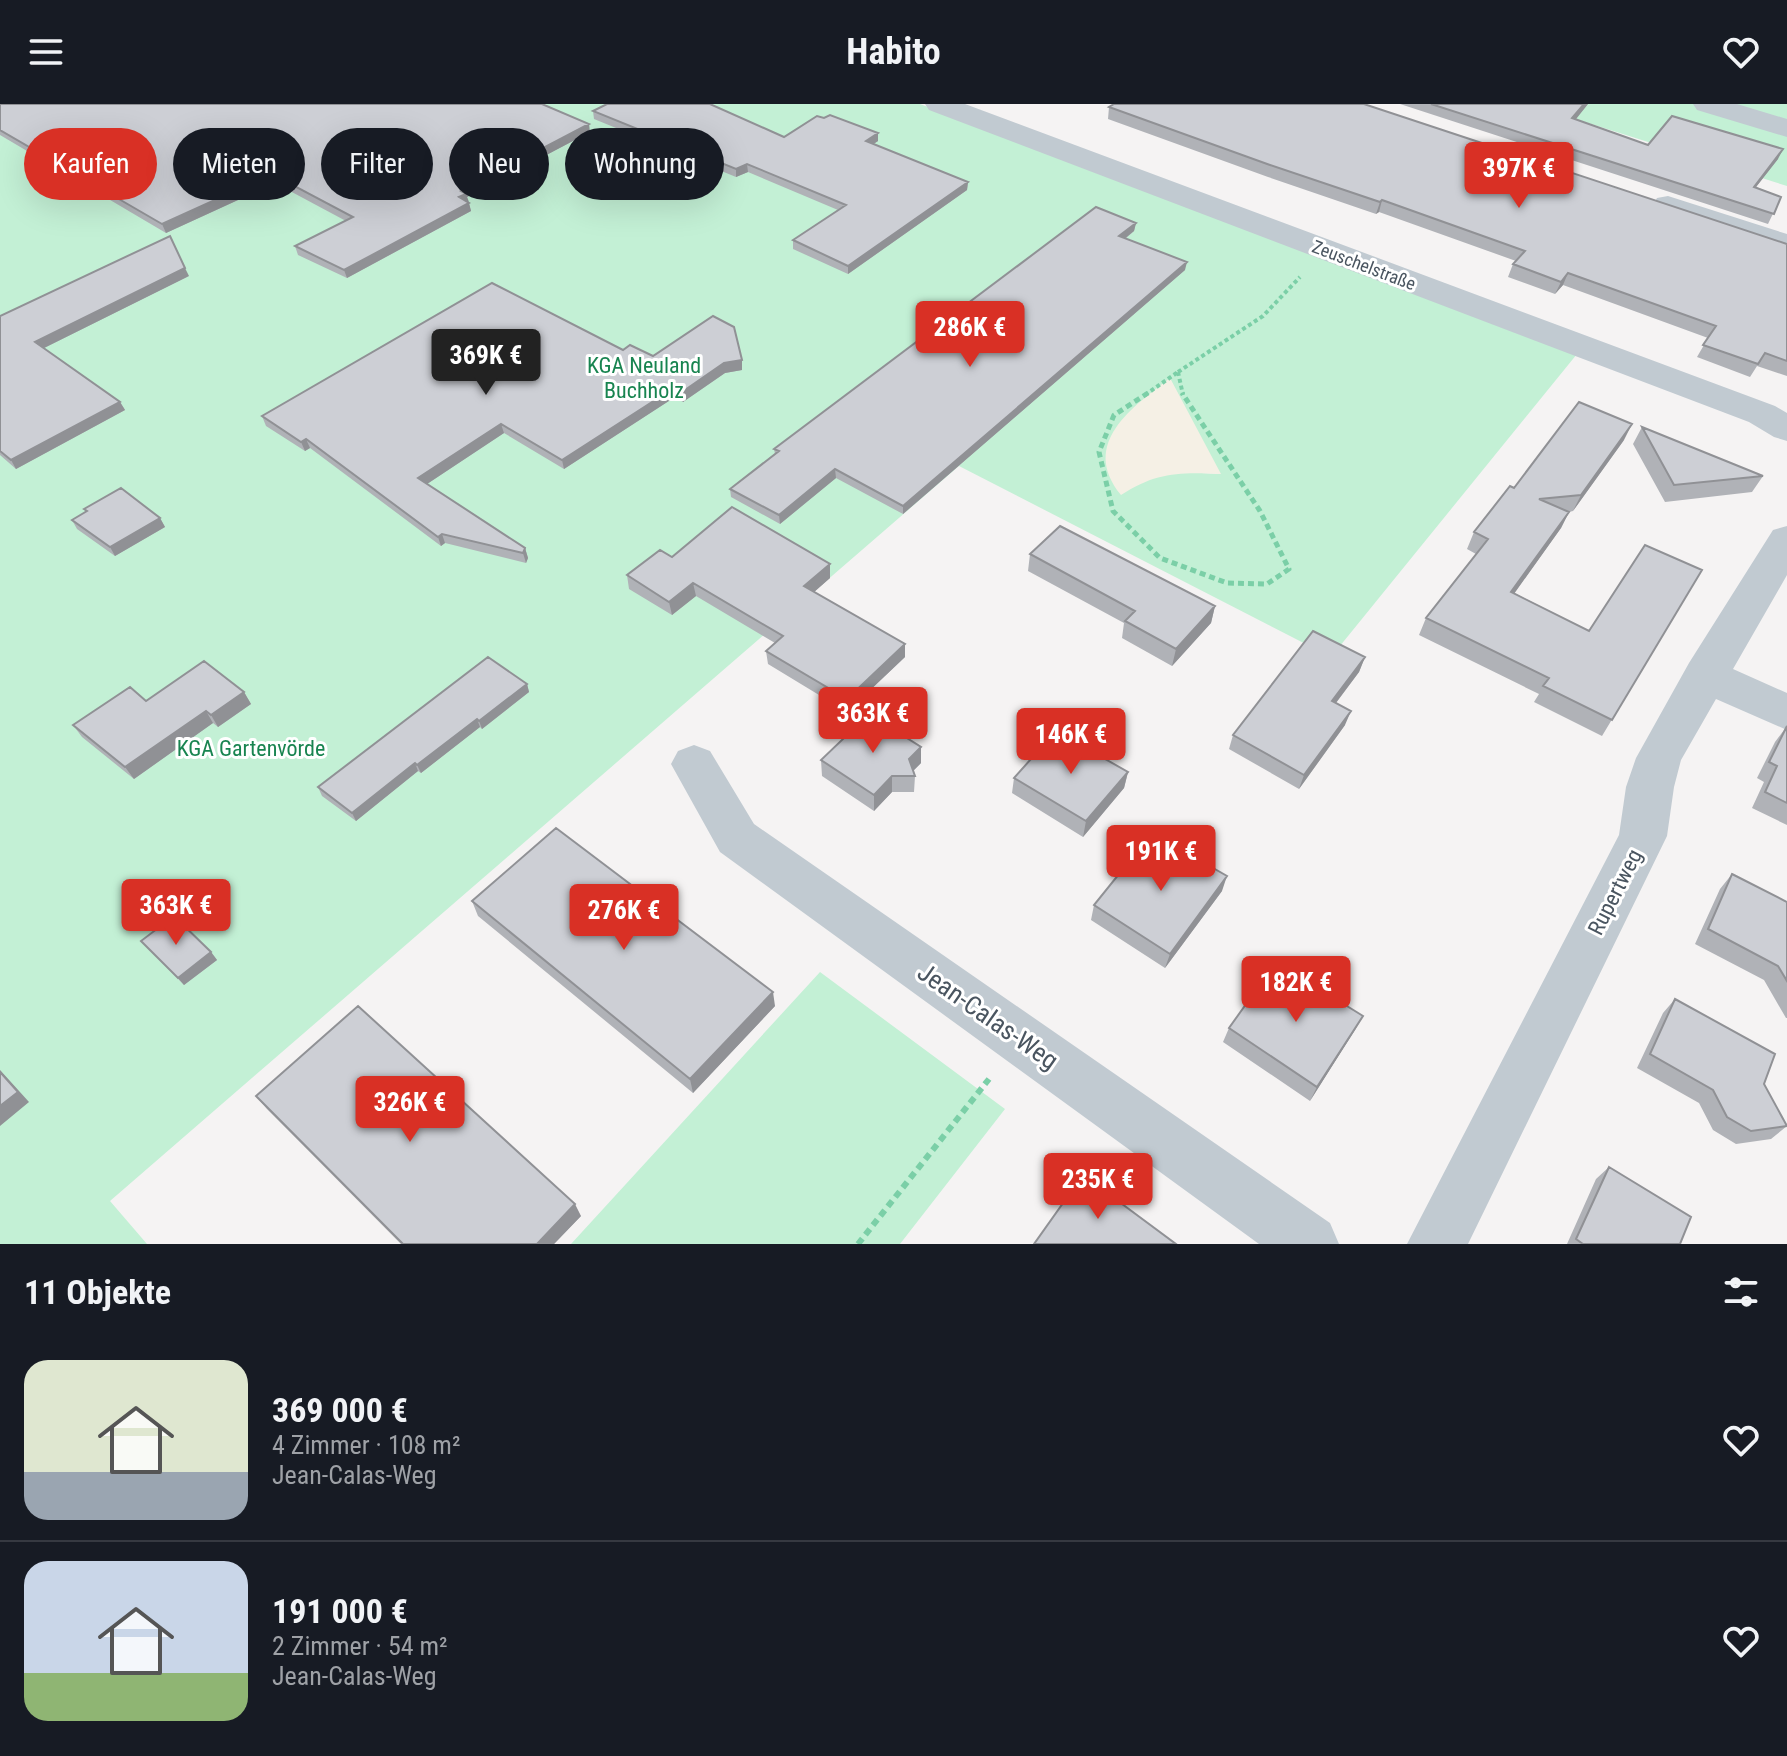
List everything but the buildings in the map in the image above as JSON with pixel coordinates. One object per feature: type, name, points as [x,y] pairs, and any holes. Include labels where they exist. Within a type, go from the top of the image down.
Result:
[{"type":"street","name":"Zeuschelstraße","points":[[939,104],[1762,414],[1787,429]]},
{"type":"street","points":[[1707,104],[1787,128]]},
{"type":"street","points":[[1636,194],[1787,244]]},
{"type":"street","name":"Rupertweg","points":[[1437,1244],[1643,836],[1650,787],[1659,758],[1787,540]]},
{"type":"street","points":[[1705,675],[1787,713]]},
{"type":"street","name":"Jean-Calas-Weg","points":[[694,764],[737,838],[1309,1244]]},
{"type":"path","points":[[1178,372],[1180,390],[1260,511],[1289,569],[1267,584],[1227,583],[1160,558],[1113,511],[1099,452],[1114,415],[1178,372],[1263,316],[1326,250]]},
{"type":"path","points":[[858,1244],[1021,1039]]},
{"type":"green space","points":[[0,104],[920,104],[1577,354],[1331,657],[959,466],[110,1201],[147,1244],[0,1244]],"holes":[[[1170,379],[1220,474],[1182,472],[1145,479]]]},
{"type":"green space","points":[[1528,104],[1787,104],[1787,186]]},
{"type":"green space","points":[[820,972],[1005,1109],[900,1244],[571,1244]]},
{"type":"sand","points":[[1170,378],[1221,474],[1169,475],[1121,495],[1110,476],[1106,459],[1108,443],[1127,414]]},
{"type":"park label","name":"KGA Neuland Buchholz","points":[[644,378]]},
{"type":"park label","name":"KGA Gartenvörde","points":[[251,748]]}]
